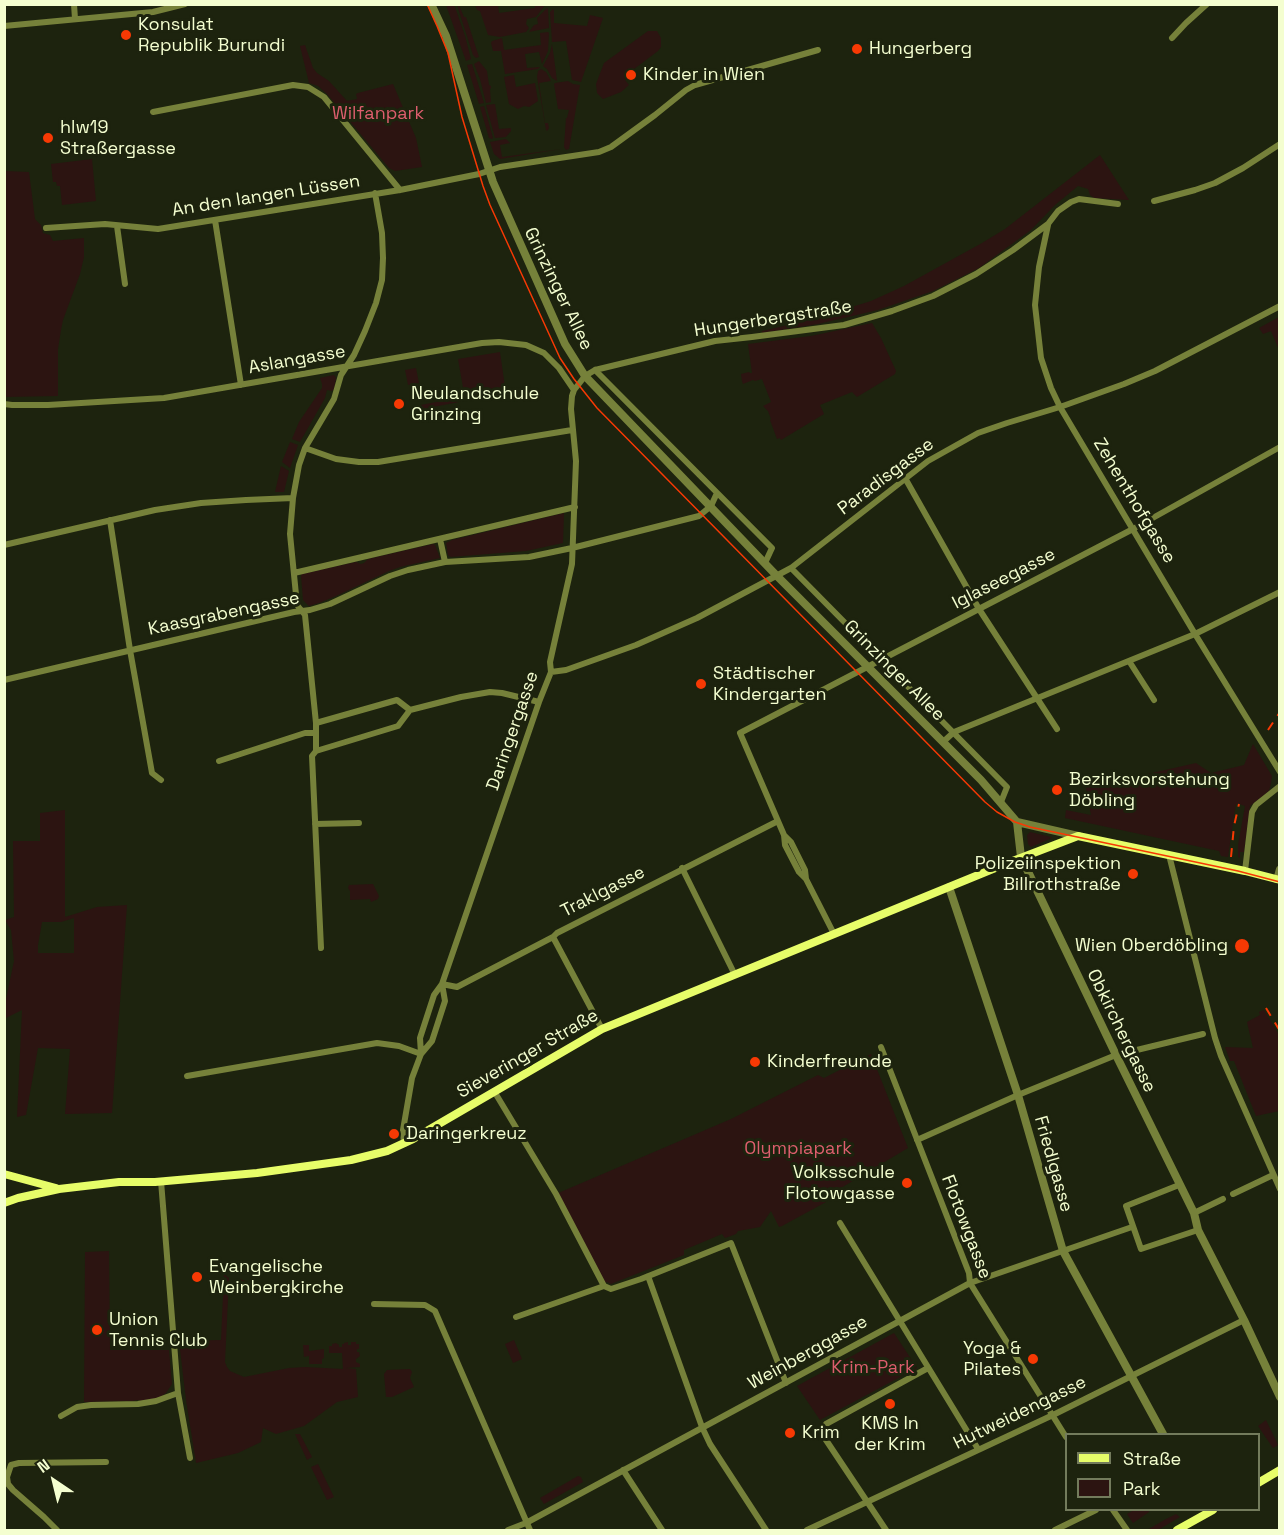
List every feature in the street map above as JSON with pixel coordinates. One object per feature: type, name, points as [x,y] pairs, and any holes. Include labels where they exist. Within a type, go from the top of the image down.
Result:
[{"type":"main road","points":[[1078,836],[1278,880]]},
{"type":"main road","name":"Sieveringer Straße","points":[[4,1203],[32,1194],[59,1189],[257,1173],[351,1160],[387,1151],[404,1144],[602,1029],[1021,857],[1078,836]]},
{"type":"main road","points":[[4,1174],[59,1189]]},
{"type":"main road","points":[[31,1182],[32,1194]]},
{"type":"main road","points":[[1260,1482],[1280,1470]]},
{"type":"main road","points":[[1177,1530],[1209,1511]]},
{"type":"street","points":[[74,4],[75,19]]},
{"type":"street","points":[[4,26],[153,12],[185,4]]},
{"type":"street","name":"Grinzinger Allee","points":[[431,4],[448,42],[489,171],[565,344],[585,376],[776,574],[981,780],[1017,822]]},
{"type":"street","points":[[1172,39],[1185,23],[1207,4]]},
{"type":"street","name":"An den langen Lüssen","points":[[46,228],[105,224],[158,229],[400,190],[476,175],[500,167],[599,152],[611,147],[695,85],[818,50]]},
{"type":"street","points":[[153,112],[293,85],[308,87],[324,97],[400,190]]},
{"type":"street","points":[[1154,201],[1215,183],[1280,144]]},
{"type":"street","points":[[316,751],[316,723],[305,615],[297,605],[290,534],[293,498],[304,448],[334,399],[341,375],[365,332],[376,303],[382,280],[382,233],[375,193]]},
{"type":"street","name":"Hungerbergstraße","points":[[585,376],[595,370],[716,341],[844,325],[892,311],[933,296],[976,274],[1048,224],[1065,205],[1079,199],[1118,204]]},
{"type":"street","points":[[215,220],[241,385]]},
{"type":"street","name":"Zehenthofgasse","points":[[1048,224],[1035,289],[1041,358],[1045,373],[1060,407],[1280,772]]},
{"type":"street","points":[[117,226],[125,284]]},
{"type":"street","name":"Paradisgasse","points":[[551,672],[566,670],[636,645],[697,618],[790,568],[928,461],[978,434],[1122,385],[1155,371],[1280,306]]},
{"type":"street","name":"Aslangasse","points":[[4,404],[48,405],[164,398],[499,342],[526,345],[544,353],[559,368],[574,390]]},
{"type":"street","name":"Grinzinger Allee","points":[[595,370],[772,548],[765,562]]},
{"type":"street","points":[[574,390],[585,376]]},
{"type":"street","name":"Daringergasse","points":[[421,1054],[420,1038],[434,995],[442,984],[551,672],[550,662],[572,564],[576,461],[571,409],[574,390]]},
{"type":"street","points":[[304,448],[336,459],[378,462],[572,430]]},
{"type":"street","name":"Iglaseegasse","points":[[777,821],[740,733],[1133,529],[1280,447]]},
{"type":"street","points":[[905,478],[979,609],[1057,729]]},
{"type":"street","points":[[711,506],[717,494]]},
{"type":"street","points":[[4,545],[155,510],[201,503],[293,498]]},
{"type":"street","name":"Kaasgrabengasse","points":[[4,680],[301,610],[310,610],[330,604],[408,570],[445,562],[529,557],[572,548],[699,516],[711,506]]},
{"type":"street","name":"Kaasgrabengasse","points":[[294,573],[575,507]]},
{"type":"street","points":[[110,520],[152,773],[161,780]]},
{"type":"street","points":[[440,539],[445,562]]},
{"type":"street","name":"Grinzinger Allee","points":[[790,568],[1007,787],[1000,802]]},
{"type":"street","points":[[943,742],[954,732],[1195,634],[1280,592]]},
{"type":"street","points":[[1129,661],[1154,700]]},
{"type":"street","points":[[321,948],[312,756],[316,751],[398,726],[410,710],[461,697],[490,692],[509,694],[539,702]]},
{"type":"street","points":[[316,723],[397,700],[410,710]]},
{"type":"street","points":[[219,761],[305,733],[315,733]]},
{"type":"street","points":[[1245,871],[1252,812],[1256,805],[1280,786]]},
{"type":"street","points":[[777,821],[784,835],[791,842],[805,870],[806,879],[834,934]]},
{"type":"street","name":"Traklgasse","points":[[442,984],[457,987],[682,868],[777,821]]},
{"type":"street","points":[[1017,822],[1078,836]]},
{"type":"street","name":"Obkirchergasse","points":[[1017,822],[1021,857],[1194,1213],[1198,1230]]},
{"type":"street","points":[[315,824],[358,823]]},
{"type":"street","points":[[1169,855],[1215,1038],[1280,1189]]},
{"type":"street","points":[[682,868],[735,975]]},
{"type":"street","points":[[1278,880],[1279,868]]},
{"type":"street","name":"Friedlgasse","points":[[949,887],[1017,1095],[1063,1251],[1162,1433]]},
{"type":"street","points":[[553,937],[602,1029]]},
{"type":"street","name":"Daringergasse","points":[[404,1144],[403,1130],[412,1078],[421,1054],[432,1041],[445,1001],[442,984]]},
{"type":"street","points":[[917,1140],[1017,1095],[1116,1055],[1203,1034]]},
{"type":"street","points":[[187,1076],[377,1043],[399,1046],[421,1054]]},
{"type":"street","name":"Flotowgasse","points":[[881,1047],[969,1273],[970,1283],[1065,1435]]},
{"type":"street","points":[[494,1091],[556,1194],[604,1286],[611,1289],[731,1243],[786,1383]]},
{"type":"street","points":[[1233,1194],[1273,1176]]},
{"type":"street","points":[[161,1181],[178,1394],[190,1458]]},
{"type":"street","points":[[1179,1185],[1126,1206],[1141,1249],[1198,1230],[1280,1397]]},
{"type":"street","points":[[1194,1213],[1223,1199]]},
{"type":"street","points":[[840,1222],[978,1449]]},
{"type":"street","name":"Weinberggasse","points":[[508,1530],[526,1523],[970,1283],[1132,1227]]},
{"type":"street","points":[[648,1276],[702,1427],[710,1444],[766,1530]]},
{"type":"street","points":[[516,1317],[604,1286]]},
{"type":"street","points":[[374,1304],[425,1305],[432,1308],[438,1316],[530,1530]]},
{"type":"street","name":"Hutweidengasse","points":[[807,1530],[1053,1415],[1244,1320]]},
{"type":"street","points":[[886,1530],[822,1434],[822,1429],[826,1424],[927,1368]]},
{"type":"street","points":[[61,1416],[77,1407],[156,1401],[178,1394]]},
{"type":"street","points":[[57,1530],[12,1490],[7,1477],[11,1465],[106,1462]]},
{"type":"street","points":[[623,1470],[662,1530]]},
{"type":"street","points":[[1055,1530],[1092,1511]]},
{"type":"street","points":[[1114,1511],[1128,1530]]},
{"type":"green space","points":[[446,5],[455,7],[471,59],[466,61]]},
{"type":"green space","points":[[457,5],[466,17],[479,57],[476,58],[473,55]]},
{"type":"green space","points":[[475,5],[498,5],[499,13],[545,5],[536,17],[527,19],[526,24],[529,28],[526,32],[500,37],[488,35],[480,11]]},
{"type":"green space","points":[[547,8],[549,28],[529,32],[534,25],[538,24],[537,18]]},
{"type":"green space","points":[[553,9],[554,23],[587,26],[590,15],[603,18],[581,82],[572,80],[566,41],[552,42],[550,12]]},
{"type":"green space","points":[[648,31],[657,31],[661,38],[661,47],[626,75],[628,78],[625,80],[629,85],[621,92],[603,99],[597,93],[596,84],[604,63]]},
{"type":"green space","points":[[548,32],[548,51],[542,64],[539,52],[525,54],[527,68],[540,67],[538,69],[505,74],[501,51],[493,51],[492,41],[502,38],[504,50],[541,45],[540,33]]},
{"type":"green space","points":[[552,44],[557,81],[543,66]]},
{"type":"green space","name":"Wilfanpark","points":[[305,45],[313,68],[329,81],[347,101],[357,99],[356,94],[358,93],[393,84],[416,138],[422,167],[395,171],[389,168],[327,94],[318,86],[309,83],[300,46]]},
{"type":"green space","points":[[479,61],[487,71],[491,86],[491,102],[486,103],[474,64]]},
{"type":"green space","points":[[472,64],[484,103],[479,104],[467,65]]},
{"type":"green space","points":[[541,69],[546,72],[551,81],[539,83],[545,123],[548,123],[549,128],[547,131],[546,130],[537,77]]},
{"type":"green space","points":[[514,75],[516,87],[535,83],[538,101],[529,107],[524,106],[518,109],[509,104],[504,77]]},
{"type":"green space","points":[[568,81],[580,85],[569,149],[566,150],[564,147],[566,118],[569,110],[558,109],[554,84]]},
{"type":"green space","points":[[495,104],[499,129],[511,128],[506,137],[495,138],[486,105]]},
{"type":"green space","points":[[484,106],[492,139],[489,138],[480,107]]},
{"type":"green space","points":[[506,139],[510,143],[500,145],[502,157],[561,149],[500,159],[494,154],[490,142]]},
{"type":"green space","points":[[1100,155],[1129,200],[1094,198],[1088,189],[1078,186],[1055,205],[1031,230],[979,268],[933,291],[878,310],[818,324],[762,333],[762,331],[810,320],[871,301],[904,286],[1005,229]]},
{"type":"green space","points":[[92,159],[96,201],[62,205],[60,186],[53,182],[51,164]]},
{"type":"green space","points":[[5,171],[29,172],[35,219],[41,225],[43,233],[50,235],[53,241],[84,238],[84,257],[80,274],[61,330],[58,349],[58,396],[5,397]]},
{"type":"green space","points":[[1279,317],[1279,350],[1271,331],[1263,334],[1259,328]]},
{"type":"green space","points":[[872,323],[896,371],[895,374],[857,397],[852,392],[820,405],[824,414],[781,440],[777,439],[768,411],[763,406],[771,402],[762,379],[743,384],[742,381],[741,374],[752,373],[748,344],[811,336]]},
{"type":"green space","points":[[500,352],[505,387],[464,393],[458,359]]},
{"type":"green space","points":[[416,368],[419,383],[408,385],[405,370]]},
{"type":"green space","points":[[334,375],[336,378],[334,389],[327,390],[325,398],[300,442],[292,439],[299,422],[322,388],[320,378]]},
{"type":"green space","points":[[496,390],[496,395],[417,410],[416,406]]},
{"type":"green space","points":[[290,442],[298,445],[290,468],[282,462]]},
{"type":"green space","points":[[281,466],[289,471],[284,492],[275,492]]},
{"type":"green space","points":[[564,513],[563,543],[526,551],[451,557],[448,555],[446,543],[452,540]]},
{"type":"green space","points":[[433,544],[440,558],[389,571],[319,603],[309,606],[303,600],[302,574],[356,562],[361,564],[368,559]]},
{"type":"green space","points":[[1253,744],[1272,776],[1269,791],[1250,806],[1244,852],[1240,852],[1240,858],[1238,857],[1238,845],[1245,806],[1239,804],[1236,804],[1228,857],[1221,856],[1219,851],[1065,818],[1066,810],[1091,815],[1086,788],[1196,763],[1211,773],[1244,765]]},
{"type":"green space","points":[[65,810],[65,917],[97,907],[127,905],[112,1113],[65,1114],[70,1049],[38,1048],[26,1115],[17,1117],[22,1010],[4,1019],[5,1000],[14,961],[11,930],[5,920],[14,917],[13,841],[40,841],[40,813]],"holes":[[[74,918],[74,953],[38,953],[42,922],[61,922]]]},
{"type":"green space","points":[[1030,832],[1052,838],[1031,847],[1028,844],[1027,835]]},
{"type":"green space","points":[[373,884],[379,896],[378,899],[371,902],[370,899],[350,900],[349,885]]},
{"type":"green space","points":[[1264,1010],[1279,1035],[1279,1111],[1256,1116],[1234,1061],[1230,1061],[1225,1047],[1253,1048],[1247,1022]]},
{"type":"green space","name":"Olympiapark","points":[[871,1054],[908,1148],[824,1198],[826,1202],[782,1226],[779,1227],[771,1211],[760,1227],[738,1231],[725,1238],[722,1234],[684,1250],[684,1255],[611,1284],[607,1282],[603,1284],[556,1194],[731,1119],[818,1075],[824,1078]]},
{"type":"green space","name":"Union Tennis Club","points":[[109,1251],[110,1350],[169,1350],[172,1384],[159,1398],[140,1401],[84,1402],[85,1252]]},
{"type":"green space","points":[[224,1274],[229,1278],[225,1362],[230,1371],[244,1377],[289,1368],[343,1369],[342,1353],[329,1353],[329,1346],[336,1343],[342,1347],[344,1343],[348,1342],[348,1345],[351,1345],[351,1342],[356,1342],[359,1344],[357,1352],[360,1356],[356,1362],[360,1364],[360,1367],[346,1368],[356,1369],[358,1397],[337,1402],[304,1426],[276,1434],[263,1428],[261,1442],[238,1453],[196,1463],[179,1341],[221,1340]]},
{"type":"green space","points":[[240,1279],[254,1284],[250,1295],[236,1290]]},
{"type":"green space","name":"Krim-Park","points":[[894,1333],[917,1368],[820,1420],[797,1386]]},
{"type":"green space","points":[[514,1340],[522,1359],[513,1363],[505,1344]]},
{"type":"green space","points":[[303,1345],[309,1345],[309,1351],[324,1349],[322,1364],[309,1364],[309,1356],[304,1357]]},
{"type":"green space","points":[[410,1369],[412,1372],[410,1378],[414,1387],[392,1397],[386,1397],[384,1374],[387,1370]]},
{"type":"green space","points":[[1266,1420],[1278,1445],[1273,1448],[1258,1426]]},
{"type":"green space","points":[[295,1434],[300,1434],[312,1457],[307,1460]]},
{"type":"green space","points":[[318,1464],[334,1497],[327,1500],[311,1467]]},
{"type":"green space","points":[[578,1476],[583,1482],[544,1504],[540,1498]]},
{"type":"green space","points":[[1132,1511],[1149,1511],[1133,1523],[1127,1514]]},
{"type":"green space","points":[[1176,1514],[1180,1517],[1158,1530],[1147,1530],[1166,1519]]},
{"type":"tram line","points":[[427,4],[448,53],[462,117],[490,205],[560,358],[597,408],[997,812],[1030,827],[1280,882]]},
{"type":"railway","points":[[1268,730],[1280,712]]},
{"type":"railway","points":[[1231,857],[1239,804]]},
{"type":"railway","points":[[1266,1008],[1280,1031]]},
{"type":"place","name":"Konsulat Republik Burundi","points":[[126,35]]},
{"type":"place","name":"Hungerberg","points":[[857,49]]},
{"type":"place","name":"Kinder in Wien","points":[[631,75]]},
{"type":"place","name":"hlw19 Straßergasse","points":[[48,138]]},
{"type":"place","name":"Neulandschule Grinzing","points":[[399,404]]},
{"type":"place","name":"Städtischer Kindergarten","points":[[701,684]]},
{"type":"place","name":"Bezirksvorstehung Döbling","points":[[1057,790]]},
{"type":"place","name":"Polizeiinspektion Billrothstraße","points":[[1133,874]]},
{"type":"place","name":"Wien Oberdöbling","points":[[1242,946]]},
{"type":"place","name":"Kinderfreunde","points":[[755,1062]]},
{"type":"place","name":"Daringerkreuz","points":[[394,1134]]},
{"type":"place","name":"Volksschule Flotowgasse","points":[[907,1183]]},
{"type":"place","name":"Evangelische Weinbergkirche","points":[[197,1277]]},
{"type":"place","name":"Union Tennis Club","points":[[97,1330]]},
{"type":"place","name":"Yoga & Pilates","points":[[1033,1359]]},
{"type":"place","name":"KMS In der Krim","points":[[890,1404]]},
{"type":"place","name":"Krim","points":[[790,1433]]}]
